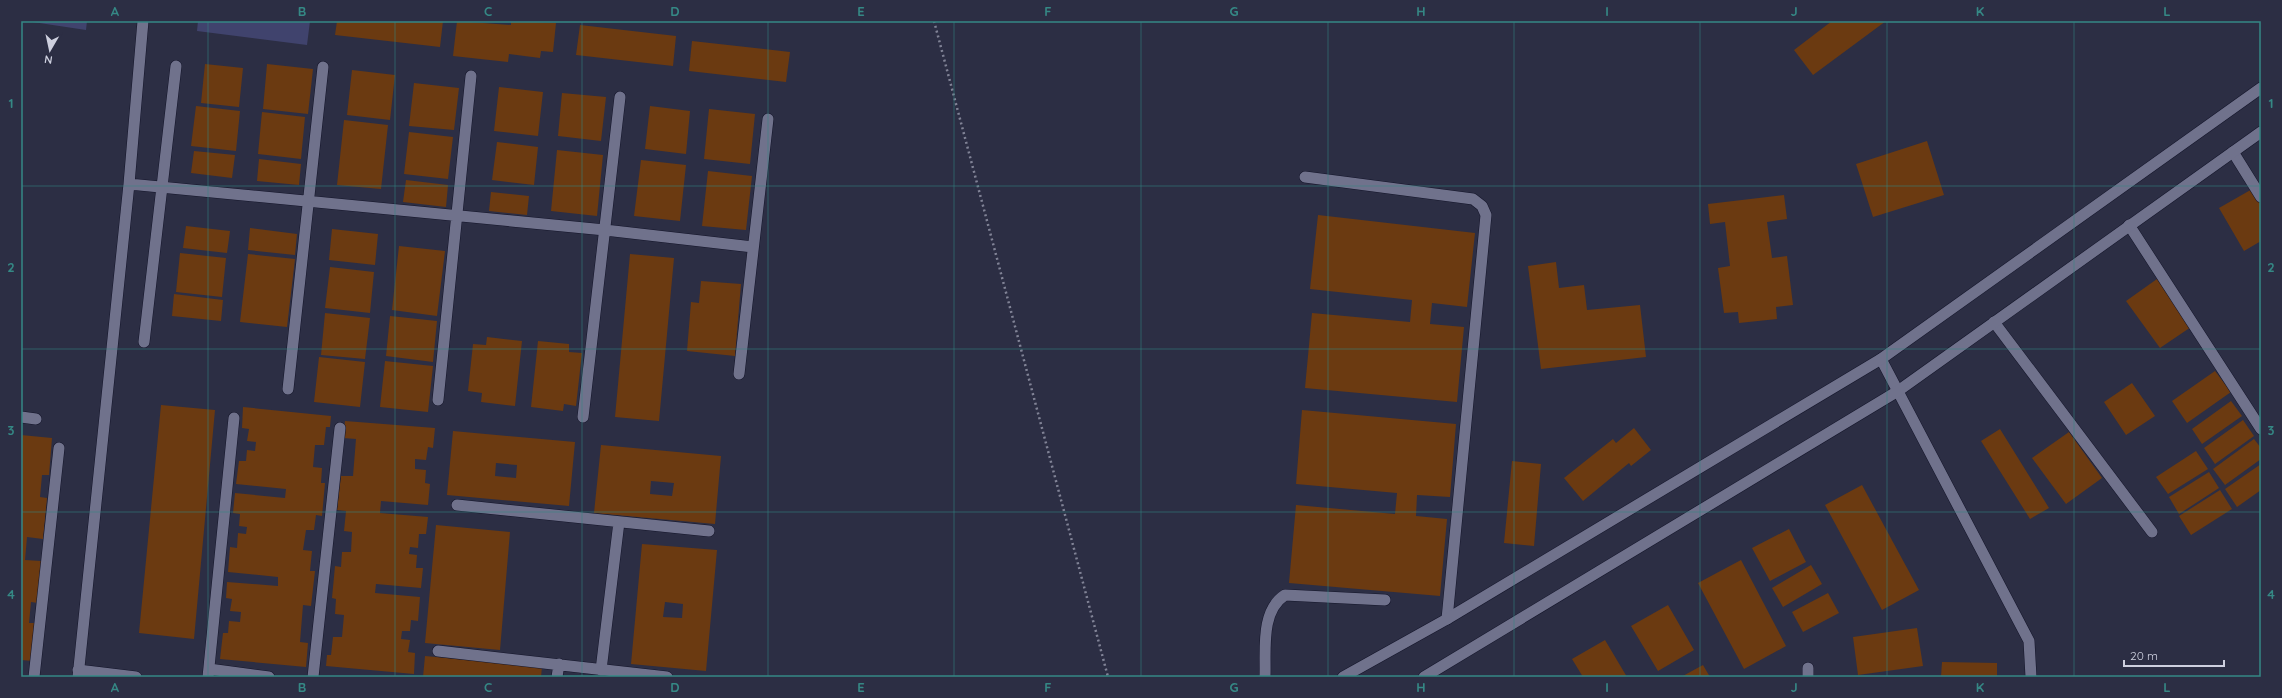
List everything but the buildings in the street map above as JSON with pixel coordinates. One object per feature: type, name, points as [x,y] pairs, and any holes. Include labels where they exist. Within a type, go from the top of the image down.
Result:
[{"type":"street","points":[[136,677],[78,674],[128,184],[143,21]]},
{"type":"street","points":[[144,342],[176,66]]},
{"type":"street","points":[[288,389],[323,68]]},
{"type":"street","points":[[438,400],[471,76]]},
{"type":"street","points":[[1343,677],[1447,619],[1881,359],[2261,88]]},
{"type":"street","points":[[583,417],[620,97]]},
{"type":"street","points":[[739,374],[768,119]]},
{"type":"street","points":[[1424,677],[1898,391],[2261,132]]},
{"type":"street","points":[[2234,152],[2261,197]]},
{"type":"street","points":[[1305,177],[1473,199],[1482,206],[1486,215],[1447,619]]},
{"type":"street","points":[[128,184],[308,202],[457,214],[753,247]]},
{"type":"street","points":[[2129,225],[2261,429]]},
{"type":"street","points":[[1994,322],[2152,532]]},
{"type":"street","points":[[1881,359],[2029,641],[2031,677]]},
{"type":"street","points":[[21,418],[36,419]]},
{"type":"street","points":[[234,418],[209,673],[269,677]]},
{"type":"street","points":[[313,677],[340,428]]},
{"type":"street","points":[[34,677],[59,448]]},
{"type":"street","points":[[456,505],[709,531]]},
{"type":"street","points":[[601,670],[619,522]]},
{"type":"street","points":[[1265,677],[1268,622],[1271,610],[1277,600],[1284,595],[1385,600]]},
{"type":"street","points":[[438,651],[666,677]]},
{"type":"street","points":[[557,677],[558,664]]},
{"type":"path","points":[[934,21],[1108,677]]},
{"type":"shaded area","points":[[26,21],[87,21],[86,30]]},
{"type":"shaded area","points":[[198,21],[310,21],[307,45],[197,31]]}]
